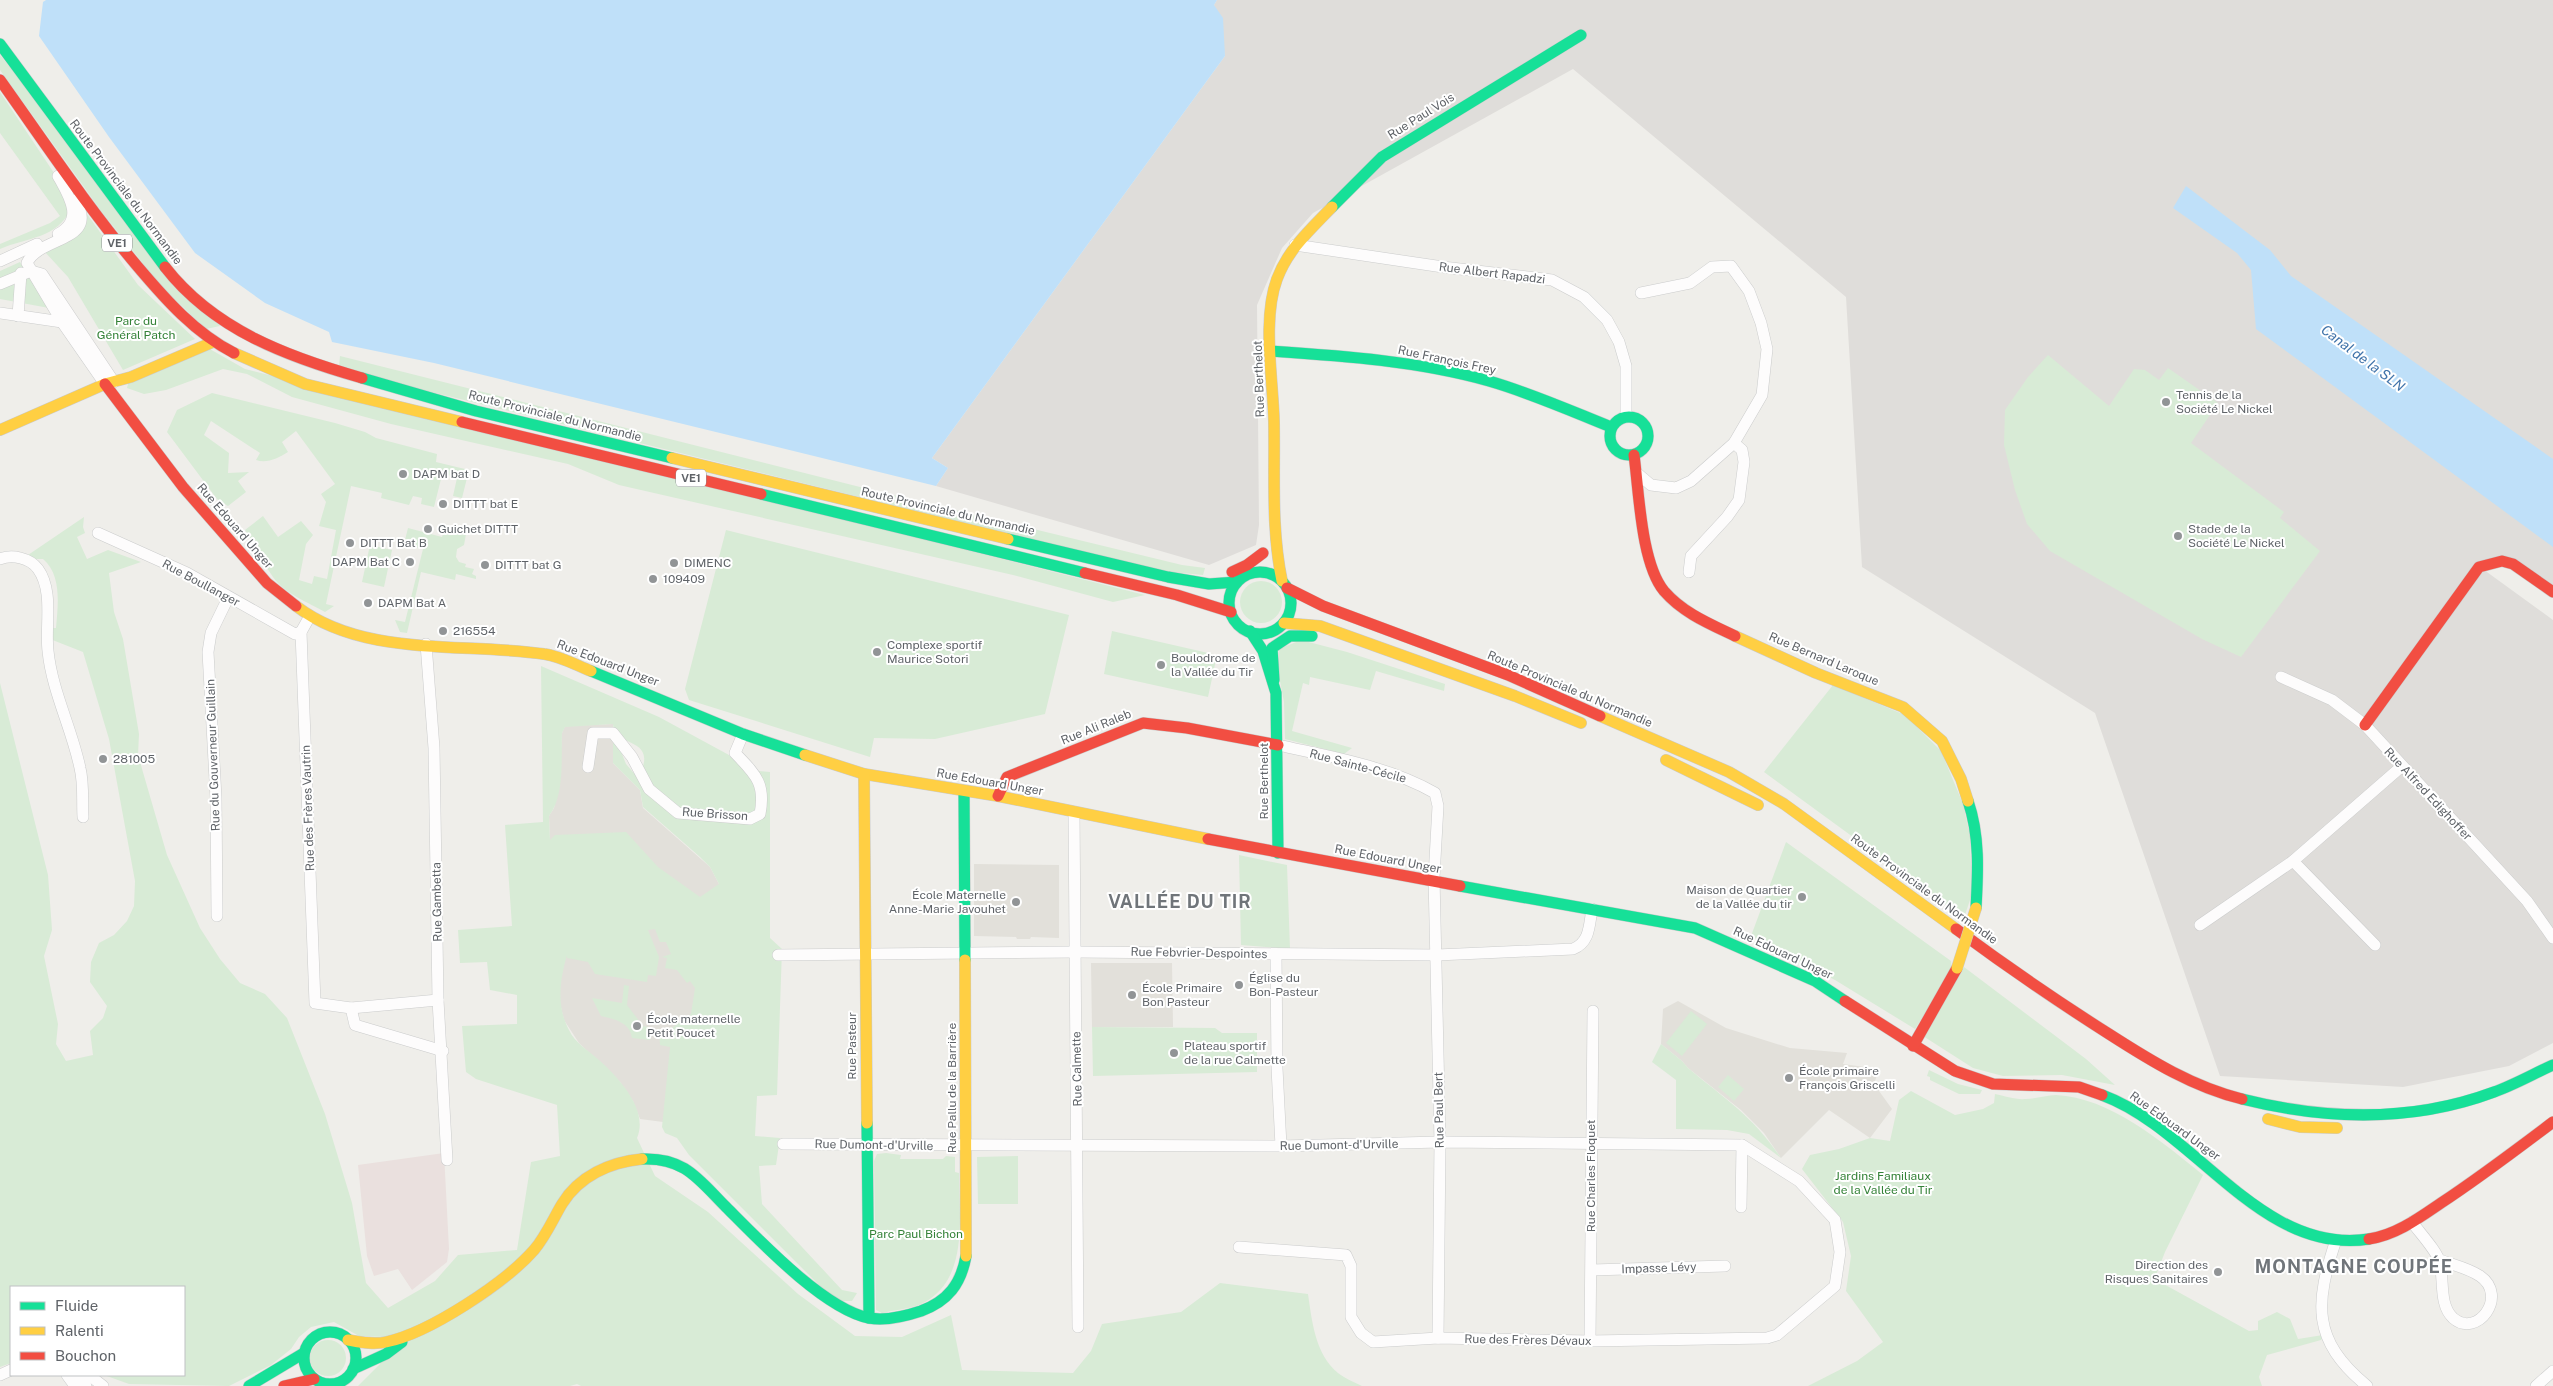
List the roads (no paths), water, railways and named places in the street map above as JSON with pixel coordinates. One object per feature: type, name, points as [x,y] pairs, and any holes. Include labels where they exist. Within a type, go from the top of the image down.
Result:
[{"type":"main road","name":"Rue Paul Vois","points":[[1295,245],[1382,157],[1581,35]]},
{"type":"main road","points":[[0,40],[15,65]]},
{"type":"main road","name":"Route Provinciale du Normandie","points":[[0,44],[97,178],[173,277],[204,306],[237,331],[320,366],[476,411],[1168,577],[1208,584],[1237,582]]},
{"type":"main road","name":"VE1","points":[[0,80],[109,233],[168,302],[210,340],[243,358],[305,384],[1177,595],[1231,612]]},
{"type":"main road","name":"Rue Berthelot","points":[[1284,584],[1275,554],[1274,421],[1270,351],[1274,288],[1295,245]]},
{"type":"main road","points":[[0,430],[110,383],[131,377],[221,335],[297,369],[320,366]]},
{"type":"main road","name":"Rue François Frey","points":[[1270,351],[1341,355],[1404,363],[1463,375],[1519,390],[1611,427]]},
{"type":"main road","name":"Rue Edouard Unger","points":[[110,383],[183,486],[267,582],[310,616],[357,635],[375,640],[546,654],[624,682],[743,734],[864,774],[998,796],[1278,853],[1695,928],[1773,961],[1843,998],[1913,1046],[1955,1071],[1984,1081],[2079,1087],[2118,1101],[2158,1128],[2276,1220],[2309,1235],[2350,1242],[2376,1238],[2412,1222],[2468,1185],[2553,1122]]},
{"type":"main road","points":[[1626,416],[1638,419],[1647,429],[1648,435],[1645,447],[1634,455],[1622,454],[1612,446],[1609,433],[1615,422],[1626,416]]},
{"type":"main road","name":"Rue Bernard Laroque","points":[[1634,455],[1648,560],[1664,591],[1695,617],[1816,673],[1903,707],[1942,740],[1961,779],[1974,818],[1978,863],[1976,908],[1957,968],[1913,1046]]},
{"type":"main road","name":"Rue Berthelot","points":[[1249,574],[1258,564],[1263,553],[1275,516]]},
{"type":"main road","points":[[1168,577],[1209,578],[1235,571],[1263,553]]},
{"type":"main road","points":[[2365,725],[2480,567],[2502,560],[2513,564],[2553,592]]},
{"type":"main road","points":[[1263,650],[1271,636],[1281,625],[1291,606],[1284,584],[1266,572],[1249,574],[1237,582],[1230,596],[1231,612],[1238,623],[1250,631],[1265,633],[1281,625],[1320,626],[1515,696],[1595,729]]},
{"type":"main road","name":"Route Provinciale du Normandie","points":[[1284,584],[1323,606],[1508,676],[1729,772],[1784,804],[2042,992],[2161,1067],[2201,1085],[2237,1098],[2286,1110],[2340,1116],[2392,1115],[2438,1108],[2479,1097],[2536,1074],[2553,1064]]},
{"type":"main road","name":"Rue Berthelot","points":[[1250,631],[1263,650],[1274,680],[1278,745],[1278,853]]},
{"type":"main road","points":[[1274,680],[1272,648],[1280,640],[1291,635],[1306,635],[1323,638],[1515,703],[1560,715]]},
{"type":"main road","name":"Rue Ali Raleb","points":[[998,796],[1007,777],[1143,723],[1188,728],[1278,745]]},
{"type":"main road","points":[[1656,755],[1765,809]]},
{"type":"main road","name":"Rue Pasteur","points":[[864,774],[869,1318]]},
{"type":"main road","name":"Rue Pallu de la Barrière","points":[[420,1328],[505,1278],[523,1263],[544,1238],[562,1201],[581,1180],[601,1167],[629,1160],[652,1159],[675,1162],[692,1173],[738,1218],[824,1296],[843,1310],[869,1318],[904,1317],[926,1309],[948,1296],[959,1286],[967,1252],[964,791]]},
{"type":"main road","name":"Route Provinciale du Normandie","points":[[1876,886],[2113,1051]]},
{"type":"main road","points":[[2165,1082],[2195,1096],[2232,1109]]},
{"type":"main road","points":[[2257,1116],[2300,1127],[2348,1128]]},
{"type":"main road","points":[[348,1340],[388,1342],[420,1328]]},
{"type":"main road","points":[[304,1352],[305,1367],[314,1379],[326,1385],[334,1384],[350,1377],[386,1354],[420,1328]]},
{"type":"main road","points":[[249,1386],[304,1352],[312,1339],[326,1332],[342,1335],[348,1340],[355,1354],[350,1377]]},
{"type":"main road","points":[[284,1386],[314,1379]]},
{"type":"street","points":[[0,261],[65,230],[73,221],[75,212],[67,192],[45,155],[40,138]]},
{"type":"street","points":[[18,316],[27,263],[31,254],[77,230],[82,220],[82,210],[40,138]]},
{"type":"street","name":"Rue Albert Rapadzi","points":[[1295,245],[1433,266],[1552,280],[1584,297],[1607,320],[1619,342],[1626,366],[1626,416]]},
{"type":"street","points":[[1638,474],[1651,485],[1676,488],[1691,481],[1734,442],[1762,395],[1767,350],[1761,323],[1749,291],[1731,266],[1712,267],[1690,283],[1641,293]]},
{"type":"street","points":[[0,284],[26,272]]},
{"type":"street","name":"Rue Edouard Unger","points":[[26,272],[110,383]]},
{"type":"street","name":"Rue Edouard Unger","points":[[26,272],[42,274],[110,383]]},
{"type":"street","points":[[0,313],[62,322]]},
{"type":"street","points":[[1689,572],[1691,556],[1727,517],[1739,500],[1744,462],[1742,450],[1734,442]]},
{"type":"street","name":"Rue Boullanger","points":[[98,534],[187,573],[228,598],[295,634],[301,632]]},
{"type":"street","points":[[0,559],[7,556],[18,557],[27,561],[37,568],[44,584],[49,662],[80,768],[82,817]]},
{"type":"street","name":"Rue du Gouverneur Guillain","points":[[217,916],[215,790],[208,652],[210,633],[228,598]]},
{"type":"street","points":[[301,632],[310,616]]},
{"type":"street","name":"Rue des Frères Vautrin","points":[[301,632],[315,1003],[352,1008]]},
{"type":"street","name":"Rue Gambetta","points":[[426,644],[434,748],[438,1000],[447,1160]]},
{"type":"street","name":"Rue Alfred Edighoffer","points":[[2281,677],[2332,700],[2365,725],[2401,767],[2527,901],[2553,938]]},
{"type":"street","name":"Rue Brisson","points":[[588,767],[593,733],[613,733],[632,757],[649,789],[678,813],[750,819],[760,814],[763,796],[754,774],[736,752],[743,734]]},
{"type":"street","name":"Rue Sainte-Cécile","points":[[1278,745],[1359,764],[1416,782],[1435,793],[1438,806],[1434,882]]},
{"type":"street","points":[[2200,925],[2293,861],[2401,767]]},
{"type":"street","name":"Rue Calmette","points":[[1074,812],[1078,1327]]},
{"type":"street","points":[[2293,861],[2375,945]]},
{"type":"street","name":"Rue Paul Bert","points":[[1434,882],[1440,1142],[1438,1338]]},
{"type":"street","name":"Rue Febvrier-Despointes","points":[[778,955],[1076,952],[1437,955],[1572,949],[1581,946],[1587,937],[1592,909]]},
{"type":"street","points":[[1276,954],[1277,1068],[1281,1146]]},
{"type":"street","points":[[438,1000],[352,1008],[355,1025],[442,1051]]},
{"type":"street","name":"Rue Charles Floquet","points":[[1590,1340],[1592,1270],[1590,1144],[1593,1011]]},
{"type":"street","name":"Rue Dumont-d'Urville","points":[[783,1144],[1281,1146],[1440,1142],[1742,1145]]},
{"type":"street","points":[[1741,1206],[1742,1145]]},
{"type":"street","name":"Rue des Frères Dévaux","points":[[1238,1247],[1346,1255],[1351,1266],[1351,1317],[1360,1333],[1373,1342],[1438,1338],[1590,1340],[1753,1339],[1778,1334],[1835,1286],[1840,1252],[1835,1220],[1799,1181],[1742,1145]]},
{"type":"street","points":[[2412,1222],[2440,1260],[2447,1310],[2454,1319],[2467,1324],[2482,1319],[2490,1308],[2492,1295],[2487,1283],[2479,1276],[2440,1260]]},
{"type":"street","points":[[2336,1240],[2321,1290],[2321,1322],[2334,1351],[2367,1386]]},
{"type":"street","name":"Impasse Lévy","points":[[1592,1270],[1725,1266]]},
{"type":"street","points":[[2536,1386],[2553,1371]]},
{"type":"street","points":[[78,1376],[103,1386]]},
{"type":"water","points":[[46,0],[1217,0],[1214,5],[1223,18],[1225,56],[932,458],[948,468],[936,486],[434,363],[332,342],[329,332],[265,303],[195,253],[109,137],[39,36],[43,2]]},
{"type":"water","name":"Canal de la SLN","points":[[2186,186],[2270,250],[2291,276],[2553,459],[2553,547],[2256,329],[2251,270],[2237,253],[2173,208]]},
{"type":"place","name":"Tennis de la Société Le Nickel","points":[[2166,402]]},
{"type":"place","name":"DAPM bat D","points":[[403,474]]},
{"type":"place","name":"DITTT bat E","points":[[443,504]]},
{"type":"place","name":"Guichet DITTT","points":[[428,529]]},
{"type":"place","name":"Stade de la Société Le Nickel","points":[[2178,536]]},
{"type":"place","name":"DITTT Bat B","points":[[350,543]]},
{"type":"place","name":"DAPM Bat C","points":[[410,562]]},
{"type":"place","name":"DIMENC","points":[[674,563]]},
{"type":"place","name":"DITTT bat G","points":[[485,565]]},
{"type":"place","name":"109409","points":[[653,579]]},
{"type":"place","name":"DAPM Bat A","points":[[368,603]]},
{"type":"place","name":"216554","points":[[443,631]]},
{"type":"place","name":"Complexe sportif Maurice Sotori","points":[[877,652]]},
{"type":"place","name":"Boulodrome de la Vallée du Tir","points":[[1161,665]]},
{"type":"place","name":"281005","points":[[103,759]]},
{"type":"place","name":"Maison de Quartier de la Vallée du tir","points":[[1802,897]]},
{"type":"place","name":"École Maternelle Anne-Marie Javouhet","points":[[1016,902]]},
{"type":"place","name":"Église du Bon-Pasteur","points":[[1239,985]]},
{"type":"place","name":"École Primaire Bon Pasteur","points":[[1132,995]]},
{"type":"place","name":"École maternelle Petit Poucet","points":[[637,1026]]},
{"type":"place","name":"Plateau sportif de la rue Calmette","points":[[1174,1053]]},
{"type":"place","name":"École primaire François Griscelli","points":[[1789,1078]]},
{"type":"place","name":"Direction des Risques Sanitaires","points":[[2218,1272]]},
{"type":"district","name":"VALLÉE DU TIR","points":[[1180,901]]},
{"type":"district","name":"MONTAGNE COUPÉE","points":[[2354,1266]]},
{"type":"park label","name":"Parc du Général Patch","points":[[136,328]]},
{"type":"park label","name":"Jardins Familiaux de la Vallée du Tir","points":[[1883,1183]]},
{"type":"park label","name":"Parc Paul Bichon","points":[[916,1234]]}]
